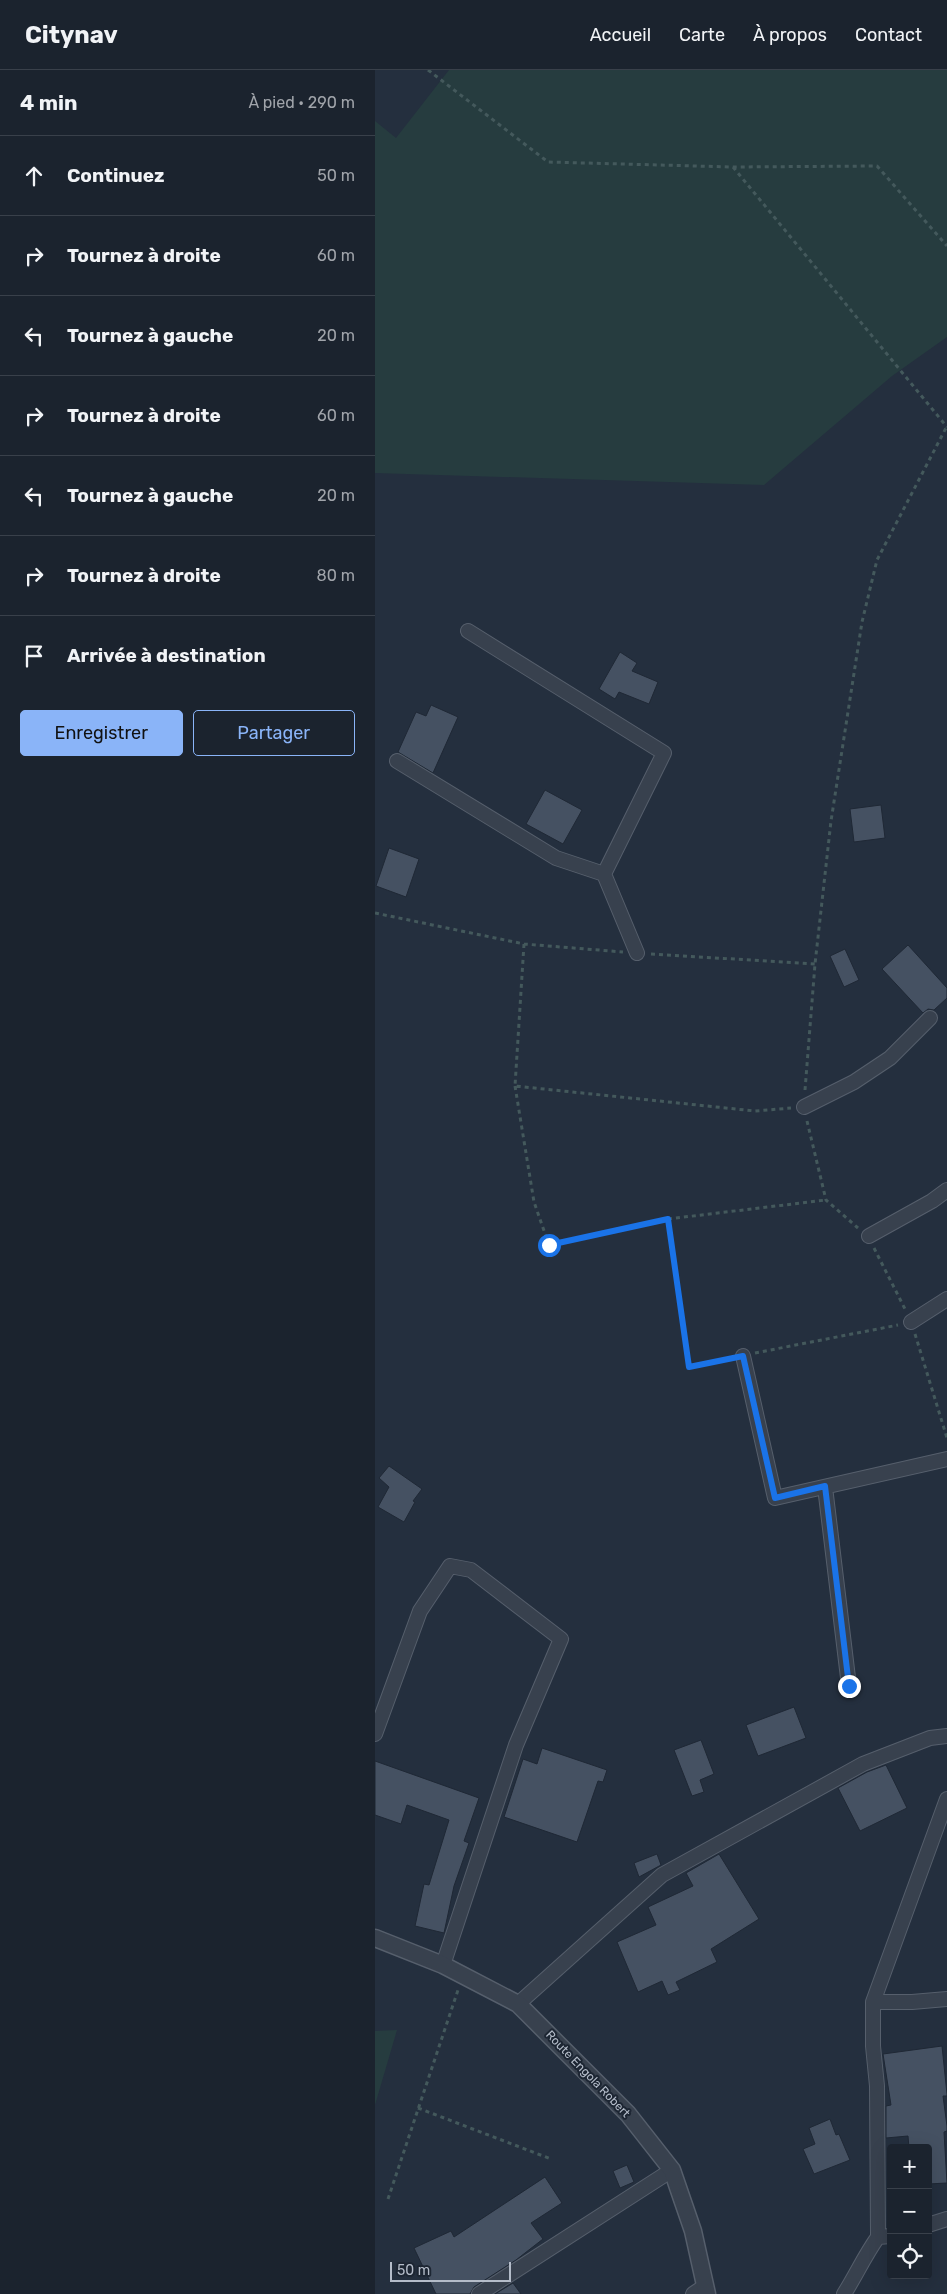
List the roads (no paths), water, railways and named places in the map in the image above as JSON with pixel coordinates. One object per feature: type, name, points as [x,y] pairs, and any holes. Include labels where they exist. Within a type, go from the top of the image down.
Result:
[{"type":"street","points":[[468,631],[664,753],[604,874]]},
{"type":"street","points":[[397,761],[556,858],[604,874],[637,953]]},
{"type":"street","points":[[804,1108],[854,1082],[890,1058],[930,1018]]},
{"type":"street","points":[[869,1236],[932,1202],[947,1190]]},
{"type":"street","points":[[911,1322],[947,1299]]},
{"type":"street","points":[[743,1356],[775,1498],[947,1459]]},
{"type":"street","points":[[825,1486],[849,1686]]},
{"type":"street","points":[[375,1734],[420,1611],[451,1566],[471,1570],[561,1639],[515,1745],[443,1966]]},
{"type":"street","points":[[519,2004],[663,1875],[863,1764],[930,1738],[947,1736]]},
{"type":"street","points":[[845,2294],[866,2254],[884,2236],[877,2086],[873,2046],[873,2002],[947,1799]]},
{"type":"street","name":"Route Engola Robert","points":[[375,1938],[463,1975],[519,2004],[628,2114],[672,2170],[693,2231],[702,2291]]},
{"type":"street","points":[[873,2002],[912,2002],[947,1999]]},
{"type":"street","points":[[479,2294],[672,2170]]},
{"type":"street","points":[[932,2224],[947,2219]]}]
